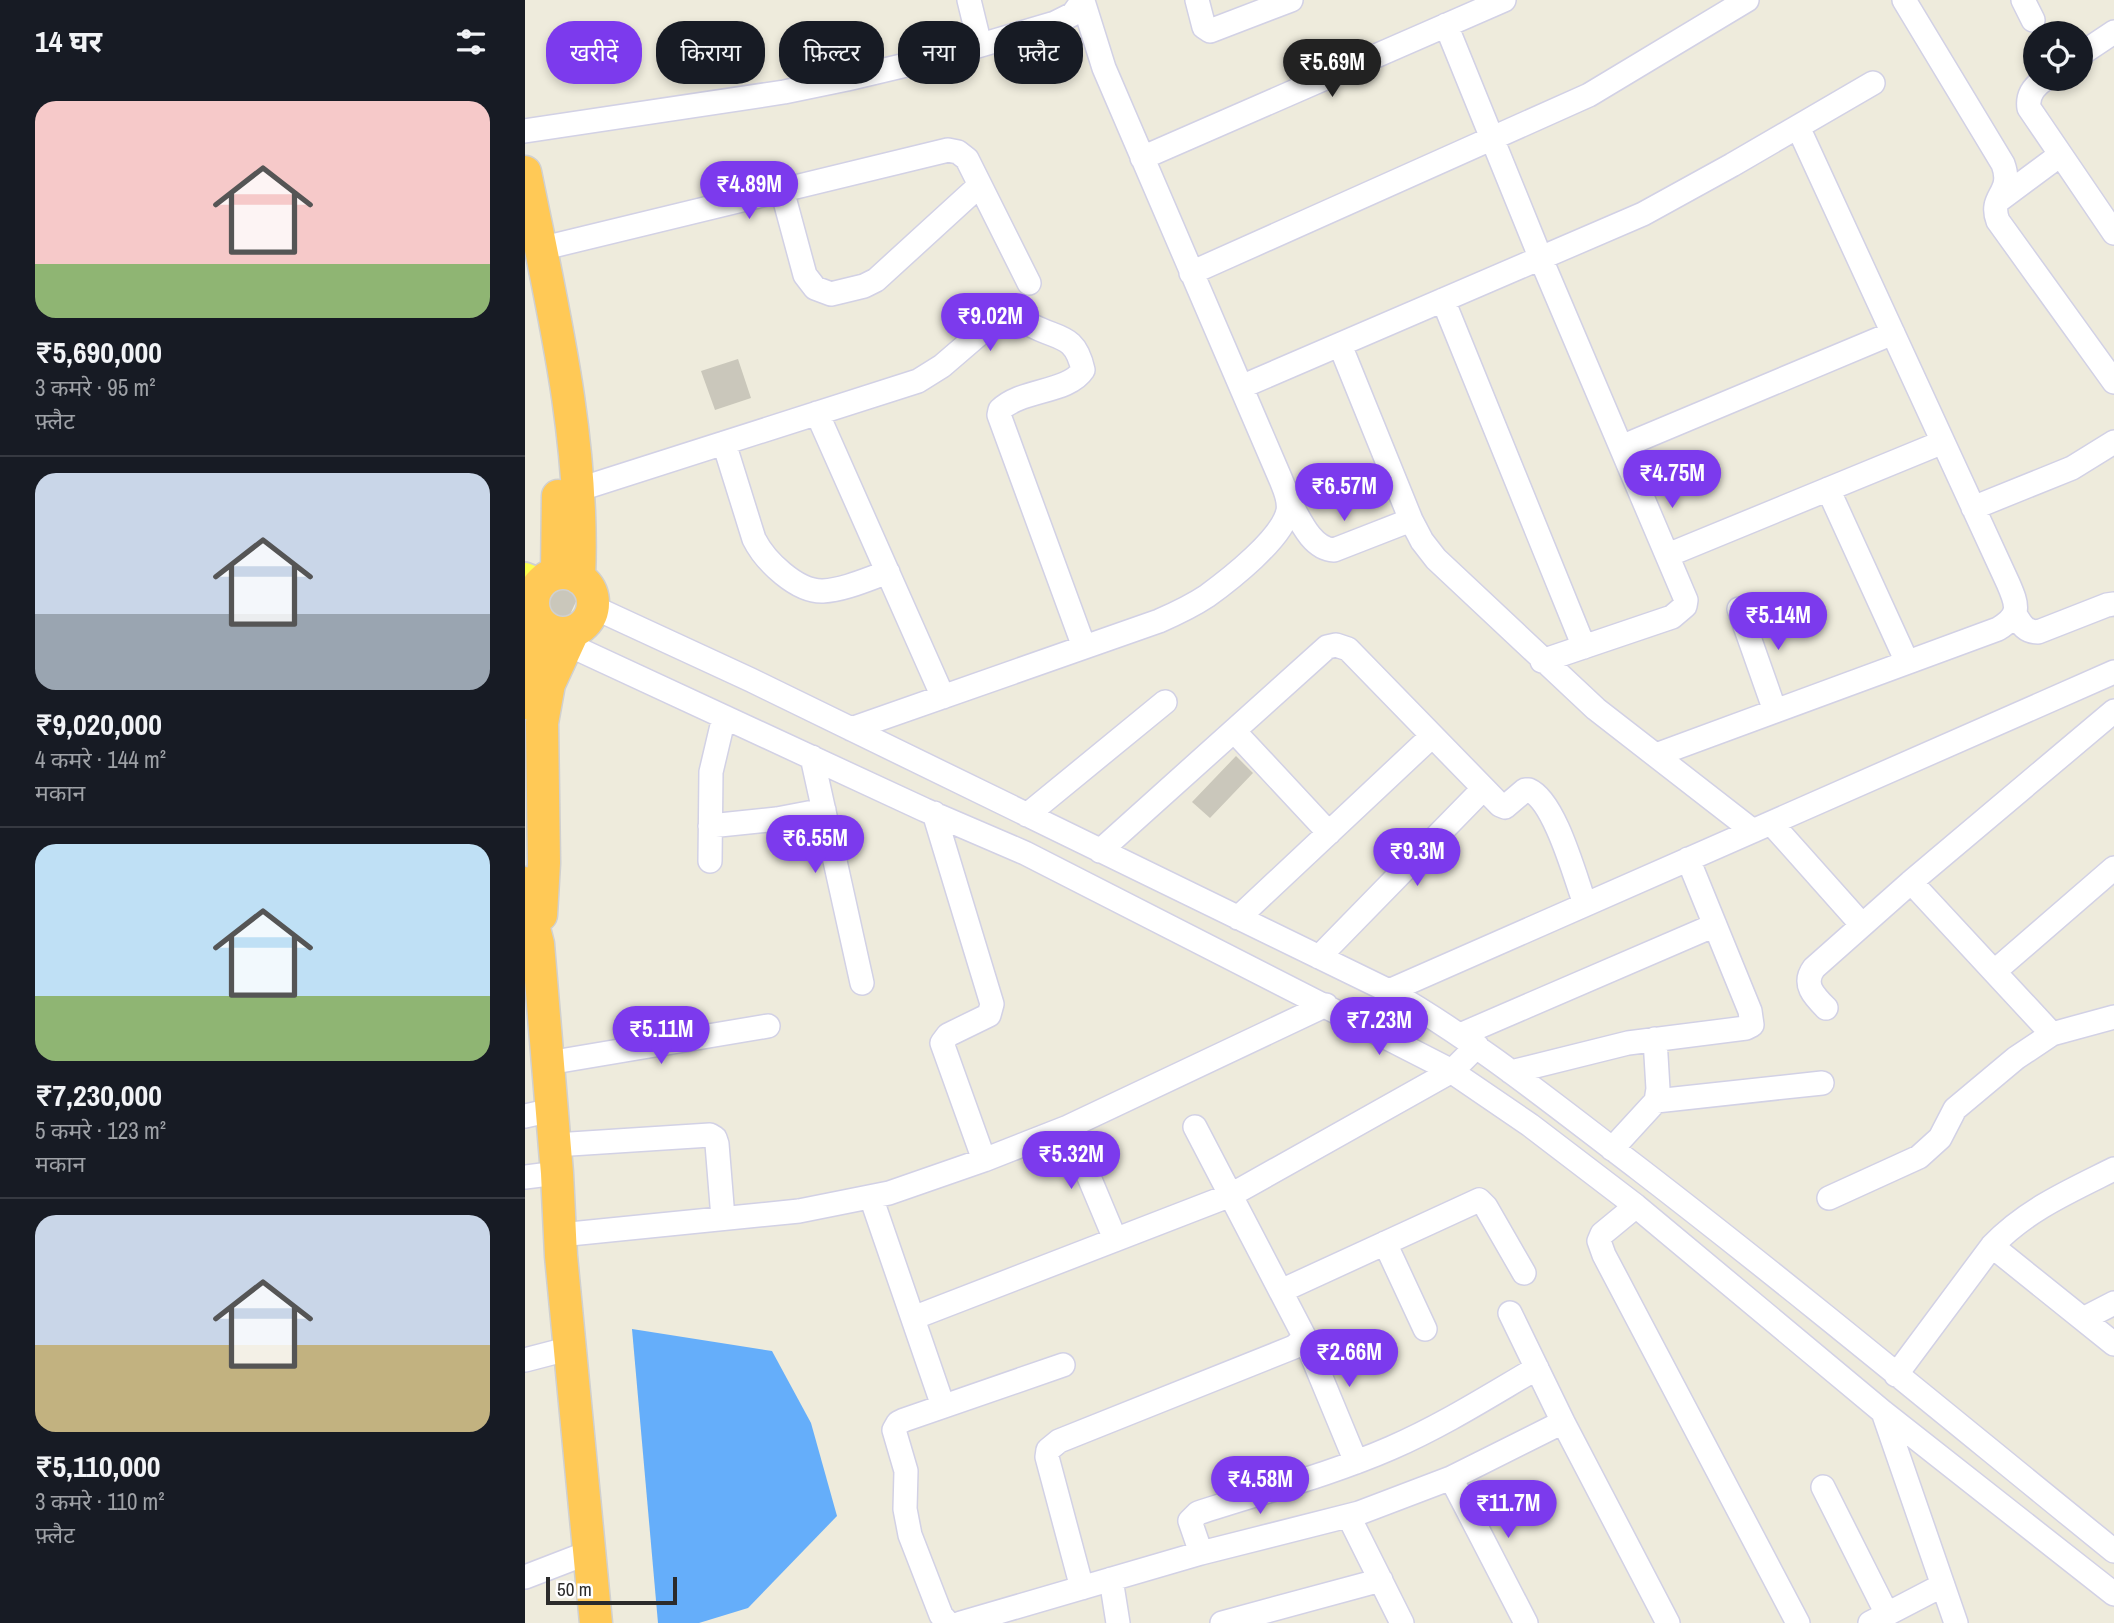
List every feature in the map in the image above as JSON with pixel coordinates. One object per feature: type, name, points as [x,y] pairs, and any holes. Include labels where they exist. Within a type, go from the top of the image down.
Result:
[{"type":"highway","points":[[525,172],[557,443],[543,592],[525,703]]},
{"type":"highway","points":[[533,254],[569,398],[580,545],[543,592],[550,632],[570,638]]},
{"type":"highway","points":[[538,944],[544,863],[542,723],[549,684],[570,638],[589,618],[593,607],[587,585],[543,592]]},
{"type":"highway","points":[[525,883],[527,905],[538,944],[548,1063],[538,1113],[556,1159],[560,1236],[596,1623]]},
{"type":"street","points":[[969,0],[974,21]]},
{"type":"street","points":[[980,45],[1055,23],[1073,14],[1083,0]]},
{"type":"street","points":[[1083,0],[1104,68],[1191,273],[1287,497],[1314,542],[1324,550],[1334,550],[1411,520]]},
{"type":"street","points":[[1197,0],[1204,27],[1210,31],[1291,0]]},
{"type":"street","points":[[1142,158],[1453,15],[1504,0]]},
{"type":"street","points":[[1191,273],[1589,95],[1747,0]]},
{"type":"street","points":[[1904,0],[2003,164],[2007,175],[2006,186],[1995,212],[1998,221],[2114,382]]},
{"type":"street","points":[[1453,15],[1494,139],[1541,258],[1685,600],[1685,606],[1679,612],[1542,661]]},
{"type":"street","points":[[2093,46],[2114,32]]},
{"type":"street","points":[[525,131],[784,92],[898,68]]},
{"type":"street","points":[[1241,387],[1643,214],[1873,83]]},
{"type":"street","points":[[2032,91],[2028,100],[2029,108],[2114,233]]},
{"type":"street","points":[[1656,755],[1998,629],[2015,614],[2016,601],[1798,127]]},
{"type":"street","points":[[533,254],[948,150],[958,152],[967,159],[1028,283]]},
{"type":"street","points":[[1997,202],[2060,155]]},
{"type":"street","points":[[782,190],[805,275],[815,288],[831,294],[864,286],[876,280],[980,185]]},
{"type":"street","points":[[1443,300],[1584,647]]},
{"type":"street","points":[[577,490],[918,381],[942,366],[1010,309],[1028,323],[1069,341],[1078,352],[1082,365],[1083,370],[1074,379],[1012,401],[1000,410],[999,415],[1084,648]]},
{"type":"street","points":[[1622,447],[1893,333]]},
{"type":"street","points":[[1340,345],[1411,520],[1436,559],[1542,661],[1597,709],[1656,755],[1762,827],[1862,925]]},
{"type":"street","points":[[817,413],[943,697]]},
{"type":"street","points":[[1668,555],[1943,442]]},
{"type":"street","points":[[1973,508],[2071,468],[2114,442]]},
{"type":"street","points":[[724,443],[754,540],[775,567],[818,591],[888,572]]},
{"type":"street","points":[[1828,489],[1907,662]]},
{"type":"street","points":[[851,729],[1159,621],[1206,596],[1272,539],[1288,512],[1287,497]]},
{"type":"street","points":[[2015,614],[2030,632],[2038,632],[2114,604]]},
{"type":"street","points":[[593,607],[1027,815],[1090,862],[1263,952],[1326,1005],[1511,1072],[1720,1231],[1896,1375],[2054,1523],[2114,1594]]},
{"type":"street","points":[[1739,609],[1776,711]]},
{"type":"street","points":[[570,638],[724,717],[934,813],[989,836],[1090,862],[1238,918],[1263,952],[1319,957],[1389,991],[1464,1054],[1530,1125],[1636,1206],[1883,1412],[2054,1523],[2114,1551]]},
{"type":"street","points":[[1090,862],[1327,647],[1336,645],[1348,649],[1500,805],[1505,807],[1525,790],[1534,791],[1553,818],[1585,904]]},
{"type":"street","points":[[1389,991],[2114,672]]},
{"type":"street","points":[[1027,815],[1165,702]]},
{"type":"street","points":[[1826,1008],[1809,987],[1809,975],[1814,968],[1911,882],[2114,711]]},
{"type":"street","points":[[710,861],[711,772],[724,717]]},
{"type":"street","points":[[1234,731],[1329,833]]},
{"type":"street","points":[[1238,918],[1432,736]]},
{"type":"street","points":[[812,757],[862,983]]},
{"type":"street","points":[[1319,957],[1483,789]]},
{"type":"street","points":[[710,825],[777,819],[824,810]]},
{"type":"street","points":[[934,813],[992,1004],[989,1015],[948,1035],[942,1043],[984,1160]]},
{"type":"street","points":[[1511,1072],[1655,1039],[1747,1028],[1752,1025],[1750,1011],[1688,859]]},
{"type":"street","points":[[1995,971],[2113,871]]},
{"type":"street","points":[[1911,882],[2052,1034]]},
{"type":"street","points":[[913,1318],[1231,1195],[1464,1054],[1715,925]]},
{"type":"street","points":[[560,1236],[799,1211],[871,1196],[984,1160],[1068,1127],[1326,1005]]},
{"type":"street","points":[[1829,1198],[1919,1157],[1940,1138],[1955,1109],[2015,1058],[2052,1034],[2114,1017]]},
{"type":"street","points":[[548,1063],[768,1026]]},
{"type":"street","points":[[1612,1149],[1656,1101],[1658,1089],[1655,1039]]},
{"type":"street","points":[[1656,1101],[1822,1083]]},
{"type":"street","points":[[1068,1127],[1115,1239]]},
{"type":"street","points":[[1195,1127],[1303,1334],[1356,1462]]},
{"type":"street","points":[[525,1177],[556,1159],[710,1135],[715,1138],[717,1144],[723,1219]]},
{"type":"street","points":[[1896,1375],[2005,1233],[2052,1200],[2114,1169]]},
{"type":"street","points":[[871,1196],[943,1406]]},
{"type":"street","points":[[1280,1291],[1479,1200],[1486,1207],[1524,1273]]},
{"type":"street","points":[[1636,1206],[1602,1234],[1599,1241],[1604,1255],[1798,1623]]},
{"type":"street","points":[[1385,1243],[1425,1329]]},
{"type":"street","points":[[1992,1247],[2114,1344]]},
{"type":"street","points":[[2083,1319],[2114,1303]]},
{"type":"street","points":[[1510,1313],[1563,1422],[1668,1623]]},
{"type":"street","points":[[1081,1588],[1047,1457],[1048,1450],[1059,1441],[1294,1347],[1300,1343],[1303,1334]]},
{"type":"street","points":[[525,1360],[571,1348]]},
{"type":"street","points":[[1063,1365],[904,1420],[898,1423],[894,1430],[907,1471],[905,1509],[910,1535],[950,1623],[1201,1553],[1349,1517],[1451,1478],[1563,1422]]},
{"type":"street","points":[[1201,1553],[1190,1521],[1198,1513],[1356,1462],[1433,1428],[1537,1368]]},
{"type":"street","points":[[1883,1412],[1956,1623]]},
{"type":"street","points":[[1451,1478],[1526,1623]]},
{"type":"street","points":[[1823,1487],[1892,1617],[1943,1585]]},
{"type":"street","points":[[1349,1517],[1402,1623]]},
{"type":"street","points":[[525,1577],[590,1552]]},
{"type":"street","points":[[1111,1579],[1118,1623]]},
{"type":"street","points":[[1222,1623],[1381,1580]]},
{"type":"water","points":[[632,1329],[772,1351],[811,1423],[837,1516],[748,1608],[699,1623],[658,1623]]},
{"type":"building","points":[[738,359],[751,398],[715,410],[701,371]]},
{"type":"building","points":[[553,583],[580,593],[567,621],[543,613]]},
{"type":"building","points":[[1236,756],[1253,773],[1210,818],[1192,802]]}]
